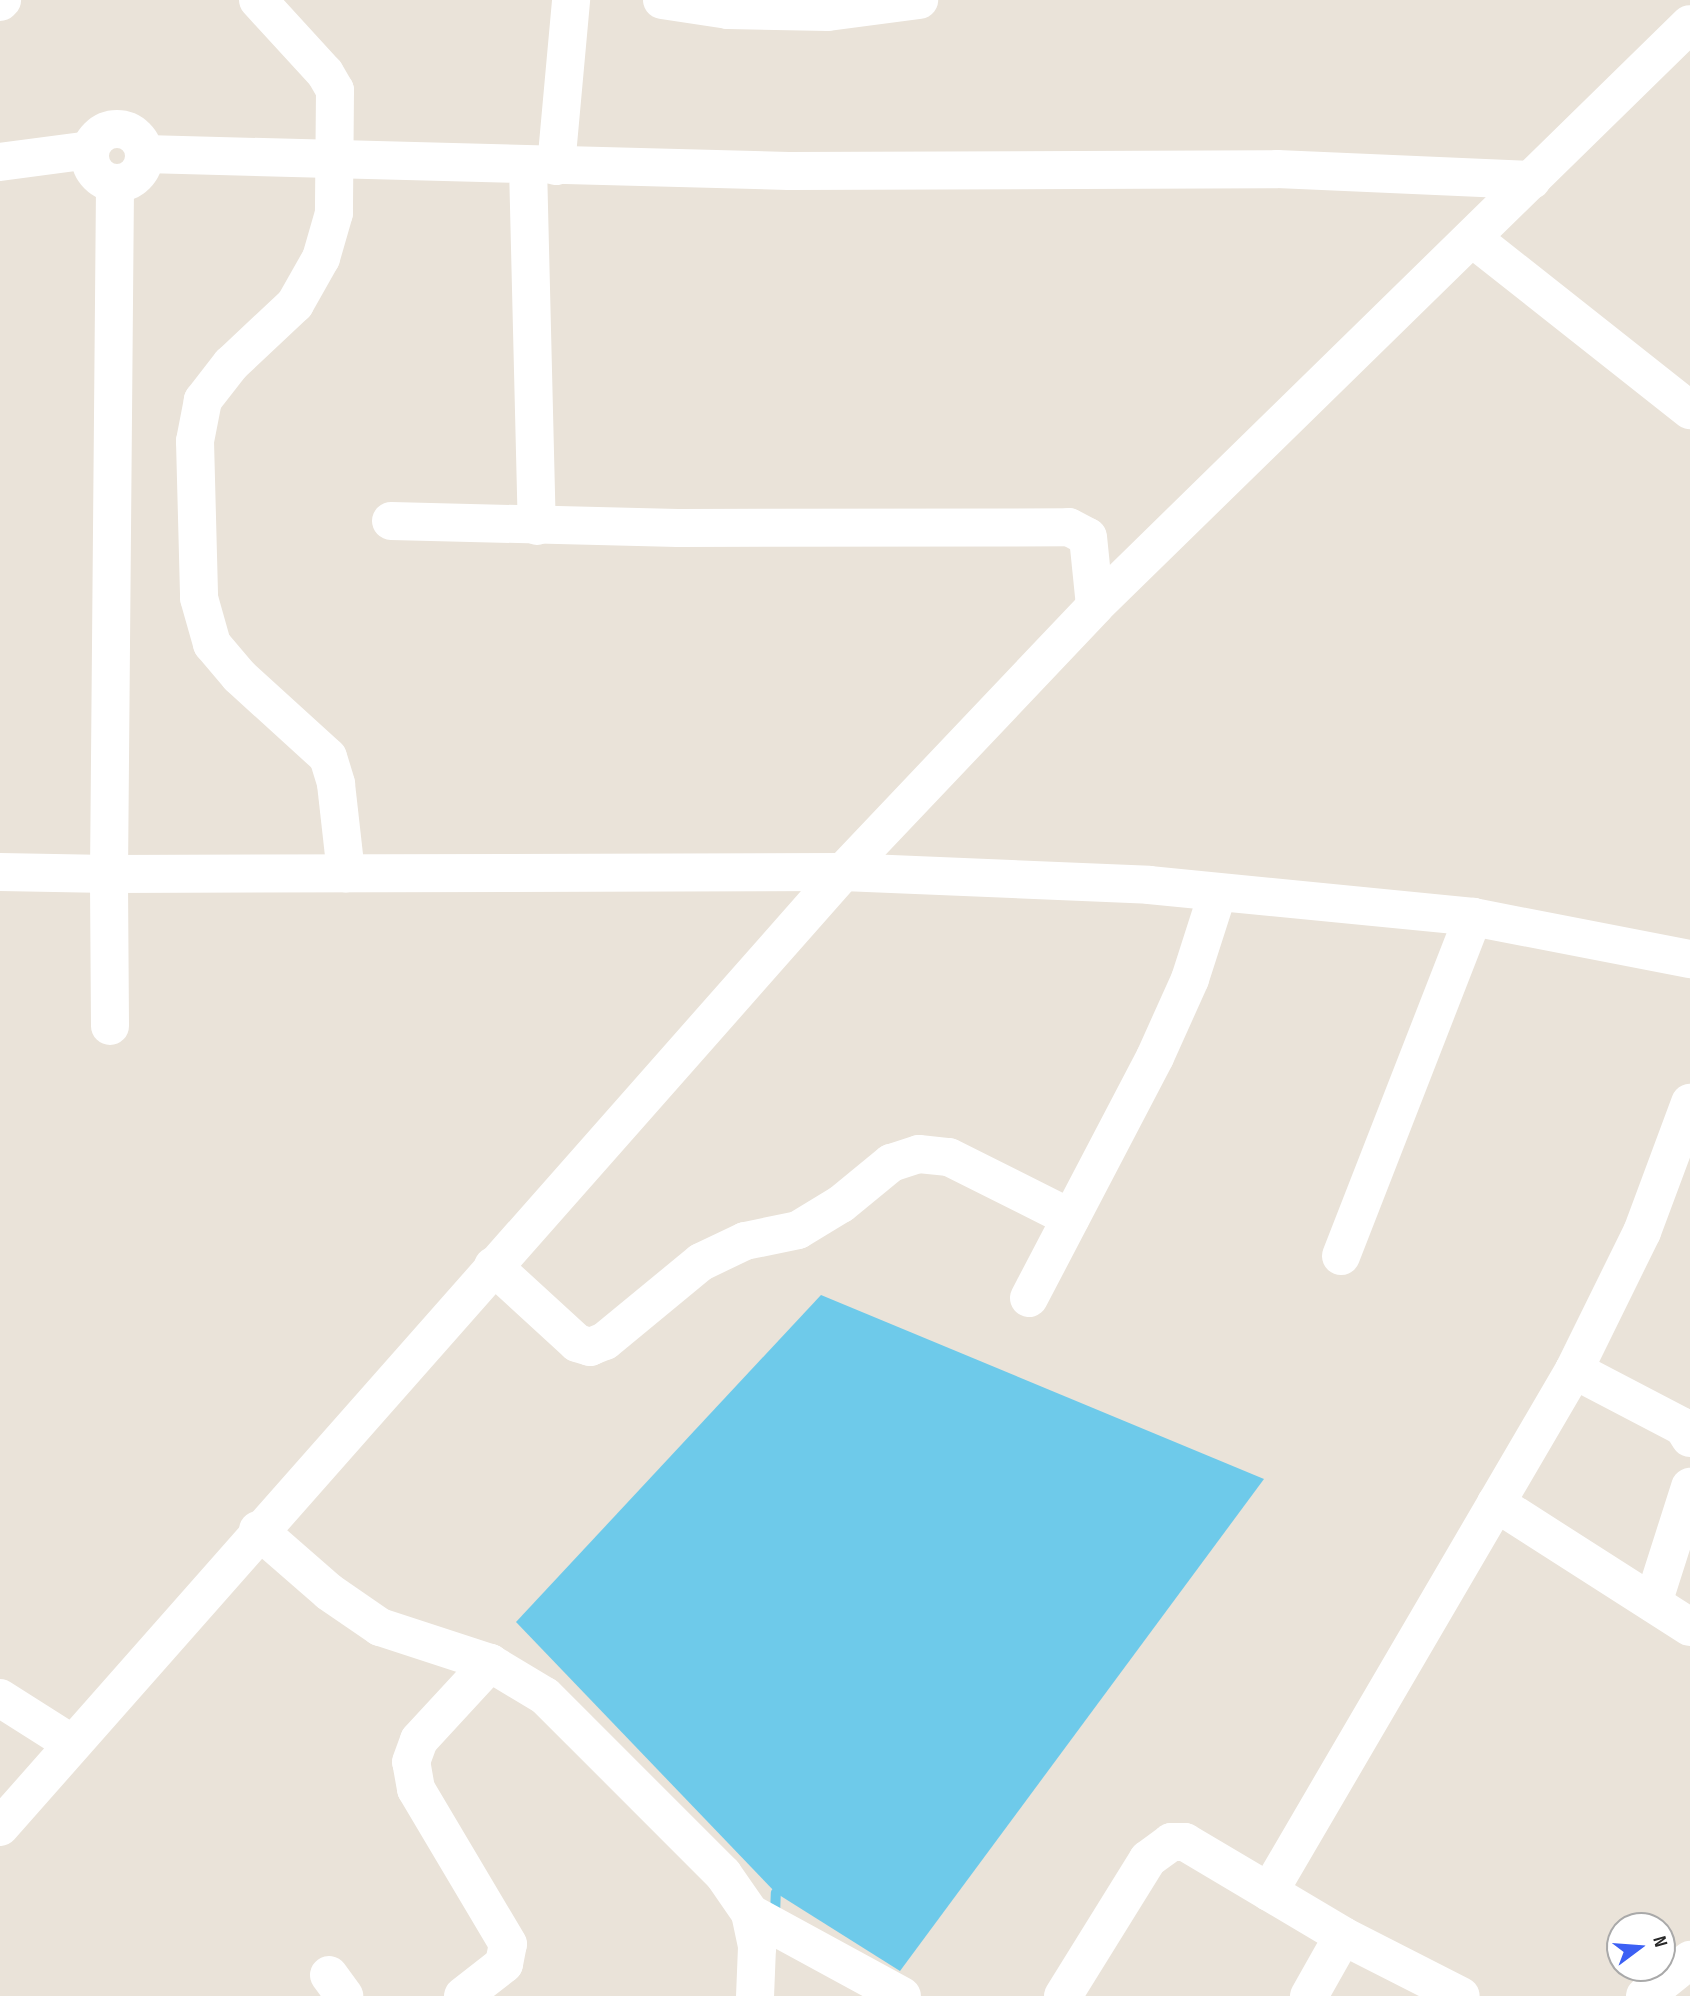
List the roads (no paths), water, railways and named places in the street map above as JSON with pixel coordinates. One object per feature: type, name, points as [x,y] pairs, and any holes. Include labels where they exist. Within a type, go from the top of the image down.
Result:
[{"type":"street","points":[[258,0],[325,73],[335,90],[337,160],[334,213],[321,258],[295,304],[231,364],[204,400],[195,441],[199,598],[212,644],[239,676],[328,757],[336,784],[346,873]]},
{"type":"street","points":[[537,526],[542,166],[571,0]]},
{"type":"street","points":[[662,0],[728,10],[828,12],[919,0]]},
{"type":"street","points":[[0,1827],[258,1530],[843,872],[1095,606],[1690,24]]},
{"type":"street","points":[[123,128],[138,137],[145,154],[139,172],[115,183],[98,176],[90,150],[99,135],[123,128]]},
{"type":"street","points":[[0,162],[90,150]]},
{"type":"street","points":[[145,154],[542,166],[789,170],[1223,168],[1532,180]]},
{"type":"street","points":[[110,1026],[108,874],[115,183]]},
{"type":"street","points":[[1472,238],[1690,410]]},
{"type":"street","points":[[391,521],[537,526],[1069,527],[1087,537],[1095,606]]},
{"type":"street","points":[[0,872],[843,872],[1218,892],[1473,918],[1661,950],[1690,959]]},
{"type":"street","points":[[1029,1298],[1155,1057],[1190,979],[1218,892]]},
{"type":"street","points":[[1341,1256],[1473,918]]},
{"type":"street","points":[[1269,1892],[1574,1370],[1642,1231],[1690,1102]]},
{"type":"street","points":[[493,1266],[576,1343],[590,1347],[605,1341],[701,1262],[745,1241],[798,1230],[841,1204],[891,1163],[919,1154],[949,1157],[1071,1218]]},
{"type":"street","points":[[1574,1370],[1683,1427],[1690,1438]]},
{"type":"street","points":[[1653,1603],[1690,1487]]},
{"type":"street","points":[[1496,1503],[1690,1627]]},
{"type":"street","points":[[258,1530],[329,1592],[380,1627],[490,1663],[545,1696],[723,1874],[767,1923],[902,1996]]},
{"type":"street","points":[[463,1996],[504,1964],[508,1944],[416,1789],[411,1762],[419,1740],[490,1663]]},
{"type":"street","points":[[0,1698],[71,1744]]},
{"type":"street","points":[[1063,1996],[1159,1848],[1185,1842],[1343,1936],[1461,1996]]},
{"type":"street","points":[[755,1996],[757,1947],[767,1923]]},
{"type":"street","points":[[1309,1996],[1343,1936]]},
{"type":"street","points":[[1645,1996],[1690,1960]]},
{"type":"water","points":[[821,1295],[1264,1479],[900,1971],[776,1893],[516,1622]]},
{"type":"waterway","points":[[775,1916],[776,1893]]}]
